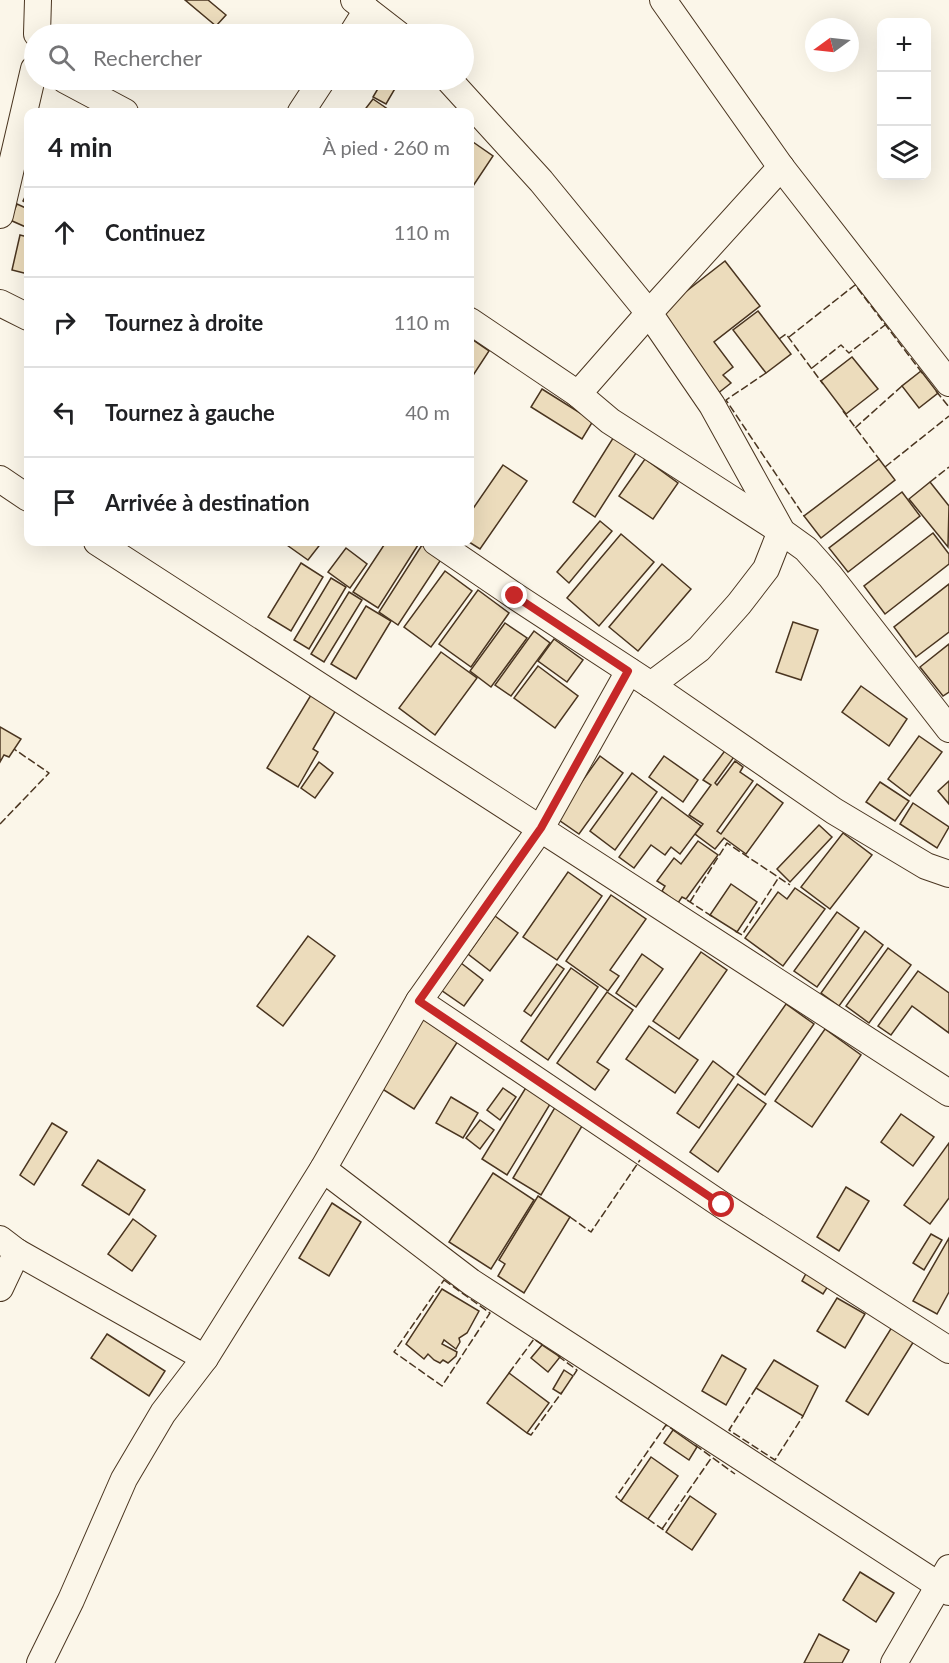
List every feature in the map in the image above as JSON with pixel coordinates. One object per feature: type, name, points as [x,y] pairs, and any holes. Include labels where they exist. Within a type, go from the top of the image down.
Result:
[{"type":"street","points":[[37,24],[38,0]]},
{"type":"street","points":[[663,0],[781,167],[949,382]]},
{"type":"street","points":[[355,24],[361,5],[385,24]]},
{"type":"street","points":[[25,108],[29,90]]},
{"type":"street","points":[[84,90],[118,108]]},
{"type":"street","points":[[304,108],[315,90]]},
{"type":"street","points":[[458,90],[541,181],[649,313],[712,405],[781,531]]},
{"type":"street","points":[[0,215],[24,112]]},
{"type":"street","points":[[578,394],[781,167]]},
{"type":"street","points":[[0,303],[24,315]]},
{"type":"street","points":[[474,324],[578,394],[610,421],[806,549],[830,576],[949,729]]},
{"type":"street","points":[[0,479],[24,495]]},
{"type":"street","points":[[651,685],[699,649],[739,604],[766,569],[781,531]]},
{"type":"street","points":[[103,546],[949,1093]]},
{"type":"street","points":[[442,546],[834,810],[926,866],[949,874]]},
{"type":"street","points":[[40,1663],[71,1600],[124,1479],[163,1413],[205,1358],[323,1169],[419,1001],[541,828],[628,671]]},
{"type":"street","points":[[419,1001],[722,1205],[949,1350]]},
{"type":"street","points":[[323,1169],[471,1282],[945,1582],[894,1663]]},
{"type":"street","points":[[0,1288],[8,1245],[205,1358]]},
{"type":"building","points":[[185,0],[208,0],[226,15],[218,24],[214,24]]},
{"type":"building","points":[[377,90],[394,90],[386,104],[373,97]]},
{"type":"building","points":[[373,99],[386,108],[366,108]]},
{"type":"building","points":[[474,143],[493,156],[474,184]]},
{"type":"building","points":[[17,204],[24,207],[24,226],[10,220]]},
{"type":"building","points":[[20,235],[24,236],[24,273],[12,270]]},
{"type":"building","points":[[725,261],[760,306],[714,342],[733,367],[723,375],[731,383],[717,394],[656,315]]},
{"type":"building","points":[[758,311],[791,354],[766,373],[733,330]]},
{"type":"building","points":[[474,341],[489,351],[474,374]]},
{"type":"building","points":[[852,357],[878,389],[846,414],[821,381]]},
{"type":"building","points":[[921,371],[938,393],[919,408],[902,386]]},
{"type":"building","points":[[542,389],[593,421],[582,439],[531,407]]},
{"type":"building","points":[[615,435],[638,450],[595,517],[573,502]]},
{"type":"building","points":[[645,459],[678,483],[653,519],[619,496]]},
{"type":"building","points":[[879,459],[895,480],[821,538],[804,516]]},
{"type":"building","points":[[503,465],[527,481],[480,549],[474,545],[474,507]]},
{"type":"building","points":[[930,482],[949,506],[948,547],[909,499]]},
{"type":"building","points":[[902,492],[920,516],[848,572],[829,548]]},
{"type":"building","points":[[600,521],[612,531],[569,583],[557,572]]},
{"type":"building","points":[[933,533],[949,554],[949,564],[885,614],[864,586]]},
{"type":"building","points":[[621,534],[654,562],[599,626],[567,598]]},
{"type":"building","points":[[288,546],[319,546],[308,560]]},
{"type":"building","points":[[383,546],[417,546],[378,608],[353,592]]},
{"type":"building","points":[[421,546],[442,558],[398,625],[379,612]]},
{"type":"building","points":[[346,548],[367,564],[350,588],[328,572]]},
{"type":"building","points":[[301,563],[323,577],[291,631],[268,617]]},
{"type":"building","points":[[662,564],[691,589],[638,651],[609,627]]},
{"type":"building","points":[[445,571],[472,591],[431,647],[404,627]]},
{"type":"building","points":[[331,578],[346,587],[309,649],[294,640]]},
{"type":"building","points":[[949,584],[949,632],[916,657],[894,627]]},
{"type":"building","points":[[478,590],[509,613],[471,667],[439,644]]},
{"type":"building","points":[[349,592],[362,600],[324,662],[311,654]]},
{"type":"building","points":[[366,606],[391,621],[356,679],[331,664]]},
{"type":"building","points":[[793,622],[818,630],[801,680],[776,672]]},
{"type":"building","points":[[505,623],[527,638],[491,687],[470,671]]},
{"type":"building","points":[[534,631],[550,643],[511,696],[495,685]]},
{"type":"building","points":[[554,639],[583,660],[567,682],[538,661]]},
{"type":"building","points":[[949,644],[949,692],[943,696],[920,667]]},
{"type":"building","points":[[441,652],[477,678],[435,735],[399,708]]},
{"type":"building","points":[[538,666],[578,696],[555,728],[514,698]]},
{"type":"building","points":[[861,686],[907,719],[889,746],[842,712]]},
{"type":"building","points":[[311,695],[336,710],[313,749],[318,752],[298,787],[267,768]]},
{"type":"building","points":[[0,727],[21,739],[9,757],[4,755],[0,762]]},
{"type":"building","points":[[919,736],[942,752],[910,796],[888,779]]},
{"type":"building","points":[[730,744],[739,750],[715,783],[717,785],[735,761],[743,767],[740,772],[753,781],[717,831],[721,834],[757,784],[783,803],[746,854],[724,838],[715,849],[695,834],[703,824],[689,815],[711,785],[703,780]]},
{"type":"building","points":[[600,756],[623,773],[579,834],[556,818]]},
{"type":"building","points":[[664,756],[698,780],[683,802],[649,777]]},
{"type":"building","points":[[319,762],[333,773],[315,798],[301,788]]},
{"type":"building","points":[[632,773],[657,792],[615,850],[590,831]]},
{"type":"building","points":[[949,781],[949,804],[938,791]]},
{"type":"building","points":[[880,782],[909,801],[895,821],[866,802]]},
{"type":"building","points":[[662,797],[701,826],[680,854],[671,847],[665,855],[651,845],[634,868],[619,857]]},
{"type":"building","points":[[913,803],[949,827],[937,848],[900,824]]},
{"type":"building","points":[[819,825],[832,837],[790,882],[777,869]]},
{"type":"building","points":[[843,833],[872,855],[830,909],[801,887]]},
{"type":"building","points":[[698,841],[718,855],[686,899],[682,897],[678,903],[662,891],[665,886],[657,881],[674,858],[681,864]]},
{"type":"building","points":[[568,872],[602,896],[557,960],[523,937]]},
{"type":"building","points":[[731,884],[757,902],[737,932],[710,915]]},
{"type":"building","points":[[795,888],[825,909],[783,966],[745,938],[778,892],[787,899]]},
{"type":"building","points":[[611,895],[646,919],[610,970],[619,976],[608,991],[566,961]]},
{"type":"building","points":[[837,912],[859,928],[817,987],[794,971]]},
{"type":"building","points":[[495,916],[518,933],[490,971],[468,954]]},
{"type":"building","points":[[865,931],[883,945],[839,1006],[821,993]]},
{"type":"building","points":[[308,936],[335,956],[283,1026],[257,1006]]},
{"type":"building","points":[[888,948],[911,965],[869,1023],[846,1006]]},
{"type":"building","points":[[701,952],[727,970],[679,1039],[653,1021]]},
{"type":"building","points":[[642,954],[663,969],[636,1007],[616,993]]},
{"type":"building","points":[[461,963],[483,980],[464,1006],[441,990]]},
{"type":"building","points":[[557,964],[564,969],[531,1016],[524,1011]]},
{"type":"building","points":[[571,968],[598,987],[548,1060],[521,1041]]},
{"type":"building","points":[[918,971],[949,993],[949,1033],[912,1006],[891,1035],[878,1026]]},
{"type":"building","points":[[607,992],[633,1010],[597,1062],[609,1070],[595,1090],[557,1063]]},
{"type":"building","points":[[786,1004],[814,1024],[765,1095],[737,1074]]},
{"type":"building","points":[[420,1017],[458,1041],[414,1109],[376,1085]]},
{"type":"building","points":[[649,1026],[698,1060],[675,1093],[626,1059]]},
{"type":"building","points":[[825,1029],[861,1055],[812,1127],[775,1101]]},
{"type":"building","points":[[713,1061],[734,1077],[699,1128],[677,1113]]},
{"type":"building","points":[[530,1081],[555,1096],[507,1175],[482,1159]]},
{"type":"building","points":[[738,1084],[766,1104],[718,1172],[690,1152]]},
{"type":"building","points":[[503,1088],[516,1097],[500,1120],[487,1110]]},
{"type":"building","points":[[451,1097],[478,1113],[463,1138],[436,1123]]},
{"type":"building","points":[[557,1104],[585,1121],[541,1195],[513,1178]]},
{"type":"building","points":[[901,1114],[934,1137],[913,1166],[881,1142]]},
{"type":"building","points":[[480,1120],[494,1130],[480,1149],[466,1138]]},
{"type":"building","points":[[52,1123],[67,1132],[34,1185],[20,1175]]},
{"type":"building","points":[[949,1143],[949,1198],[930,1224],[904,1205]]},
{"type":"building","points":[[98,1160],[145,1190],[129,1215],[82,1185]]},
{"type":"building","points":[[493,1173],[534,1200],[491,1269],[449,1242]]},
{"type":"building","points":[[846,1187],[869,1201],[839,1251],[817,1237]]},
{"type":"building","points":[[538,1196],[570,1217],[524,1293],[498,1276],[505,1264],[499,1260]]},
{"type":"building","points":[[332,1203],[361,1222],[329,1276],[299,1258]]},
{"type":"building","points":[[133,1219],[156,1236],[132,1271],[108,1254]]},
{"type":"building","points":[[931,1234],[942,1240],[924,1270],[913,1263]]},
{"type":"building","points":[[949,1238],[949,1292],[937,1314],[913,1301]]},
{"type":"building","points":[[808,1270],[830,1283],[823,1294],[802,1281]]},
{"type":"building","points":[[442,1289],[479,1311],[467,1333],[459,1338],[460,1342],[456,1349],[444,1340],[442,1344],[457,1352],[448,1363],[443,1360],[440,1363],[428,1354],[424,1359],[406,1344]]},
{"type":"building","points":[[837,1298],[865,1314],[845,1348],[817,1331]]},
{"type":"building","points":[[892,1327],[914,1341],[868,1415],[846,1401]]},
{"type":"building","points":[[107,1334],[165,1371],[149,1396],[91,1358]]},
{"type":"building","points":[[542,1345],[560,1357],[548,1372],[531,1358]]},
{"type":"building","points":[[722,1355],[746,1369],[726,1405],[702,1391]]},
{"type":"building","points":[[774,1360],[818,1386],[803,1416],[756,1388]]},
{"type":"building","points":[[564,1370],[573,1376],[561,1394],[553,1389]]},
{"type":"building","points":[[509,1373],[549,1403],[527,1433],[487,1403]]},
{"type":"building","points":[[673,1430],[697,1447],[689,1460],[664,1443]]},
{"type":"building","points":[[651,1457],[678,1476],[648,1519],[621,1501]]},
{"type":"building","points":[[690,1496],[716,1514],[692,1550],[666,1532]]},
{"type":"building","points":[[860,1572],[894,1593],[876,1622],[843,1600]]},
{"type":"building","points":[[819,1634],[849,1650],[842,1663],[804,1663]]},
{"type":"fence","points":[[789,337],[855,285],[923,374]]},
{"type":"fence","points":[[812,368],[841,345],[849,353],[885,325]]},
{"type":"fence","points":[[779,339],[786,334],[823,384]]},
{"type":"fence","points":[[766,373],[726,400],[804,516]]},
{"type":"fence","points":[[855,428],[902,386]]},
{"type":"fence","points":[[936,391],[949,407]]},
{"type":"fence","points":[[843,411],[879,459]]},
{"type":"fence","points":[[885,467],[949,416]]},
{"type":"fence","points":[[930,482],[949,467]]},
{"type":"fence","points":[[0,824],[49,773],[14,749]]},
{"type":"fence","points":[[690,902],[727,843],[790,885]]},
{"type":"fence","points":[[735,931],[742,935],[779,877]]},
{"type":"fence","points":[[687,900],[713,917]]},
{"type":"fence","points":[[570,1217],[591,1232],[640,1160]]},
{"type":"fence","points":[[444,1280],[490,1313],[442,1386],[394,1352],[444,1280]]},
{"type":"fence","points":[[509,1373],[534,1339],[544,1346]]},
{"type":"fence","points":[[558,1356],[577,1370],[572,1378]]},
{"type":"fence","points":[[756,1388],[729,1430],[775,1460],[803,1416]]},
{"type":"fence","points":[[527,1433],[531,1435],[562,1392]]},
{"type":"fence","points":[[621,1501],[616,1497],[666,1425],[675,1431]]},
{"type":"fence","points":[[695,1445],[735,1474]]},
{"type":"fence","points":[[662,1529],[712,1457]]},
{"type":"fence","points":[[648,1519],[665,1531]]},
{"type":"route","points":[[515,596],[628,671],[541,828],[419,1001],[722,1205]]}]
